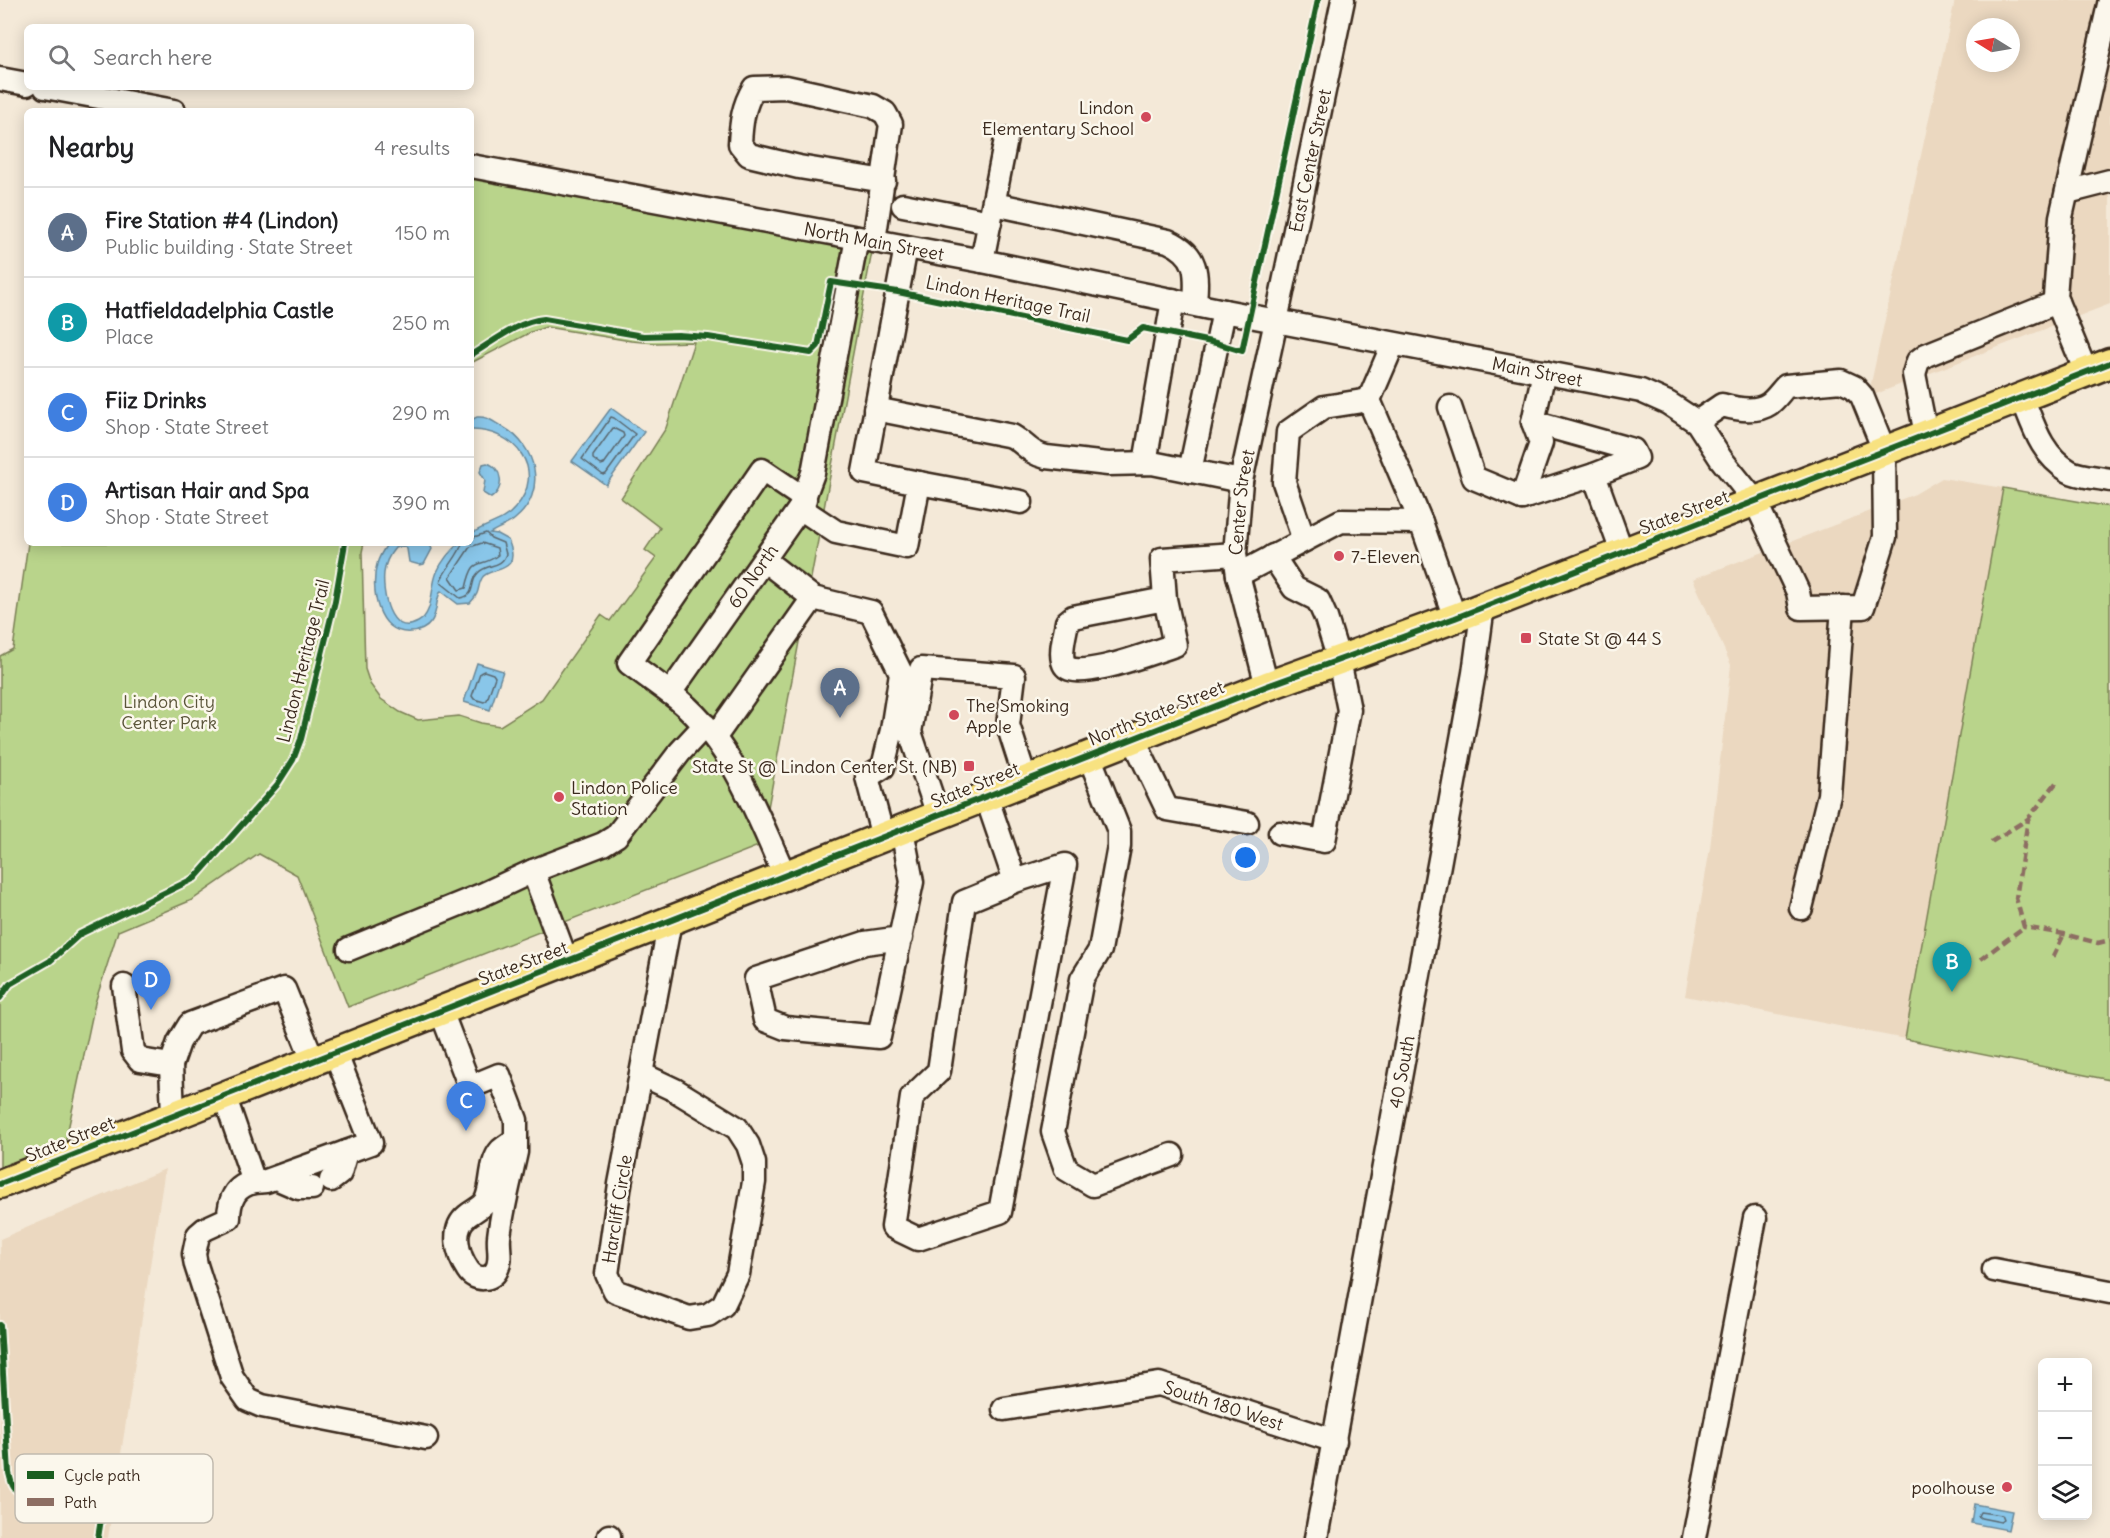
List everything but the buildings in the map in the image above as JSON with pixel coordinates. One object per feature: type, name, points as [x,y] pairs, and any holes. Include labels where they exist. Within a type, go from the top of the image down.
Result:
[{"type":"main road","name":"State Street","points":[[1267,686],[1455,618],[2098,367]]},
{"type":"main road","name":"North State Street","points":[[1056,768],[1267,686]]},
{"type":"main road","name":"State Street","points":[[0,1184],[1056,768]]},
{"type":"street","name":"East Center Street","points":[[1276,321],[1343,0]]},
{"type":"street","points":[[2098,367],[2055,297],[2061,217],[2110,0]]},
{"type":"street","points":[[0,79],[24,83]]},
{"type":"street","name":"60 North","points":[[670,693],[803,504],[813,473],[865,240],[884,181],[891,124],[885,113],[873,106],[786,87],[754,88],[746,102],[741,120],[740,144],[748,155],[799,167],[884,181]]},
{"type":"street","points":[[61,90],[158,108]]},
{"type":"street","points":[[982,261],[1006,140]]},
{"type":"street","name":"North Main Street","points":[[474,167],[982,261],[1276,321]]},
{"type":"street","points":[[2067,192],[2110,181]]},
{"type":"street","points":[[903,205],[992,213],[1134,233],[1168,241],[1186,251],[1192,261],[1196,279],[1195,304]]},
{"type":"street","points":[[906,247],[864,472],[1021,502]]},
{"type":"street","points":[[1145,463],[1173,300]]},
{"type":"street","points":[[1926,434],[1914,374],[1918,361],[2057,302]]},
{"type":"street","points":[[1190,471],[1224,311]]},
{"type":"street","name":"Main Street","points":[[1276,321],[1641,391],[1668,403],[1697,422],[1721,459],[1755,501],[1798,592],[1801,608],[1843,608]]},
{"type":"street","name":"Center Street","points":[[1267,686],[1236,564],[1241,481],[1276,321]]},
{"type":"street","points":[[1393,344],[1369,400],[1421,522],[1455,618]]},
{"type":"street","points":[[1522,498],[1541,442],[1533,422],[1544,372]]},
{"type":"street","points":[[1697,422],[1722,405],[1750,410],[1762,408],[1770,404],[1786,386],[1841,381],[1854,387],[1862,396],[1884,450],[1885,537],[1863,607],[1843,608],[1828,795],[1801,908]]},
{"type":"street","points":[[2022,397],[2040,442],[2049,455],[2070,471],[2110,480]]},
{"type":"street","points":[[1288,432],[1324,407],[1369,400]]},
{"type":"street","points":[[1450,407],[1474,478],[1522,498],[1637,458],[1633,450],[1533,422]]},
{"type":"street","points":[[875,409],[1012,436],[1021,441],[1027,449],[1046,457],[1108,464],[1145,463],[1241,481]]},
{"type":"street","points":[[1254,419],[1288,432]]},
{"type":"street","points":[[1288,432],[1284,482],[1304,540]]},
{"type":"street","points":[[785,876],[729,756],[690,708],[629,663],[762,470],[836,532],[907,547],[919,483]]},
{"type":"street","points":[[1593,475],[1622,552]]},
{"type":"street","points":[[1165,599],[1073,618],[1067,622],[1064,664],[1068,669],[1085,672],[1175,645],[1165,599],[1162,559],[1236,564],[1273,556],[1341,521],[1421,522]]},
{"type":"street","points":[[1273,556],[1294,588],[1318,600],[1339,660],[1349,710],[1324,841],[1280,833]]},
{"type":"street","points":[[764,560],[813,598],[871,612],[901,674],[884,767],[867,777],[912,882],[901,938],[879,1037],[785,1028],[765,1020],[756,979],[865,943],[901,938]]},
{"type":"street","points":[[349,949],[603,844],[616,836],[680,752],[710,731],[813,598]]},
{"type":"street","name":"40 South","points":[[1316,1538],[1474,673],[1483,606]]},
{"type":"street","points":[[938,815],[910,732],[921,669],[1014,676],[1008,724],[1026,781]]},
{"type":"street","points":[[1133,738],[1167,809],[1247,823]]},
{"type":"street","points":[[1089,756],[1119,831],[1119,846],[1100,950],[1082,979],[1053,1132],[1066,1169],[1093,1185],[1172,1155]]},
{"type":"street","points":[[986,796],[1015,881]]},
{"type":"street","points":[[1065,865],[1000,1212],[918,1239],[893,1227],[912,1097],[939,1071],[964,902],[1015,881],[1065,865]]},
{"type":"street","points":[[533,872],[567,962]]},
{"type":"street","name":"Harcliff Circle","points":[[641,1074],[675,1090],[737,1128],[748,1145],[754,1163],[754,1182],[738,1274],[723,1305],[708,1315],[689,1318],[615,1291],[607,1274],[620,1184],[670,921]]},
{"type":"street","points":[[124,986],[133,1051],[140,1060],[171,1065]]},
{"type":"street","points":[[173,1115],[171,1065],[179,1042],[190,1024],[284,989],[324,1056],[371,1143],[265,1180],[243,1185],[236,1191],[230,1205],[229,1218],[204,1229],[198,1235],[194,1254],[226,1361],[242,1394],[254,1404],[426,1438]]},
{"type":"street","points":[[441,1011],[470,1087],[499,1076],[516,1120],[516,1139],[516,1152],[499,1238],[500,1261],[495,1273],[483,1278],[471,1274],[466,1267],[458,1244],[457,1230],[466,1216],[485,1202],[495,1162],[500,1152],[516,1139]]},
{"type":"street","points":[[224,1095],[265,1180]]},
{"type":"street","points":[[265,1180],[299,1188],[322,1184],[340,1173],[345,1152]]},
{"type":"street","points":[[1694,1538],[1755,1218]]},
{"type":"street","points":[[1994,1270],[2110,1292]]},
{"type":"street","name":"South 180 West","points":[[1004,1409],[1159,1384],[1335,1441]]},
{"type":"shaded area","points":[[1955,0],[2110,0],[2110,304],[1868,397]]},
{"type":"shaded area","points":[[1942,478],[2003,488],[1905,1039],[1685,996],[1710,848],[1731,665],[1693,579],[1915,494]]},
{"type":"shaded area","points":[[165,1169],[121,1454],[15,1454],[15,1523],[110,1523],[108,1538],[0,1538],[0,1239]]},
{"type":"green space","name":"Lindon City Center Park","points":[[474,167],[874,241],[761,845],[348,1007],[297,875],[259,854],[192,900],[118,931],[95,1003],[62,1158],[0,1167],[0,656],[13,649],[28,546],[363,546],[365,669],[370,684],[381,699],[400,712],[418,720],[459,716],[500,726],[542,699],[601,615],[610,621],[656,558],[645,550],[660,528],[621,498],[666,428],[694,342],[631,341],[546,327],[531,332],[474,361]]},
{"type":"green space","points":[[2003,488],[2110,507],[2110,1080],[1905,1039]]},
{"type":"water","points":[[611,408],[644,432],[606,485],[572,461]]},
{"type":"water","points":[[484,417],[515,435],[530,457],[534,470],[535,483],[532,496],[525,508],[512,521],[490,533],[508,540],[512,559],[503,568],[485,574],[470,603],[458,604],[441,591],[436,611],[427,626],[414,632],[399,631],[383,618],[376,597],[375,574],[381,553],[386,546],[403,546],[395,548],[385,566],[384,590],[389,610],[400,624],[408,625],[418,622],[427,613],[437,572],[449,553],[456,546],[474,546],[474,532],[511,513],[524,494],[528,480],[527,467],[522,455],[513,444],[501,437],[474,430],[474,418]]},
{"type":"water","points":[[487,463],[496,469],[500,479],[499,489],[491,498],[483,493],[485,480],[480,472],[483,464]]},
{"type":"water","points":[[403,546],[430,546],[432,549],[424,564],[420,565],[409,562],[407,549]]},
{"type":"water","points":[[477,663],[503,671],[490,710],[464,702]]},
{"type":"water","points":[[1974,1504],[2012,1511],[2008,1530],[1971,1523]]},
{"type":"marked path","points":[[2056,783],[2028,819],[2016,898],[2024,927],[2098,943],[2110,940]]},
{"type":"marked path","points":[[1991,842],[2028,819]]},
{"type":"marked path","points":[[1981,959],[2024,927]]},
{"type":"marked path","points":[[2053,957],[2064,934]]},
{"type":"cycle path","name":"Lindon Heritage Trail","points":[[474,353],[515,328],[544,319],[643,336],[708,337],[811,353],[818,346],[831,282],[898,292],[1127,340],[1143,328],[1216,343],[1242,351],[1318,0]]},
{"type":"cycle path","points":[[0,1184],[1267,686],[1455,618],[2110,363]]},
{"type":"cycle path","name":"Lindon Heritage Trail","points":[[0,998],[10,984],[50,961],[80,934],[195,878],[277,785],[293,760],[301,739],[335,601],[344,546]]},
{"type":"cycle path","points":[[0,1325],[9,1473],[15,1488]]},
{"type":"cycle path","points":[[98,1538],[100,1523]]},
{"type":"place","name":"Lindon Elementary School","points":[[1146,117]]},
{"type":"place","name":"7-Eleven","points":[[1339,556]]},
{"type":"place","name":"State St @ 44 S","points":[[1526,638]]},
{"type":"place","name":"The Smoking Apple","points":[[954,715]]},
{"type":"place","name":"Fire Station #4 (Lindon)","points":[[840,718]]},
{"type":"place","name":"State St @ Lindon Center St. (NB)","points":[[969,766]]},
{"type":"place","name":"Lindon Police Station","points":[[559,797]]},
{"type":"place","name":"Hatfieldadelphia Castle","points":[[1952,992]]},
{"type":"place","name":"Artisan Hair and Spa","points":[[151,1010]]},
{"type":"place","name":"Fiiz Drinks","points":[[466,1131]]},
{"type":"place","name":"poolhouse","points":[[2007,1487]]}]
